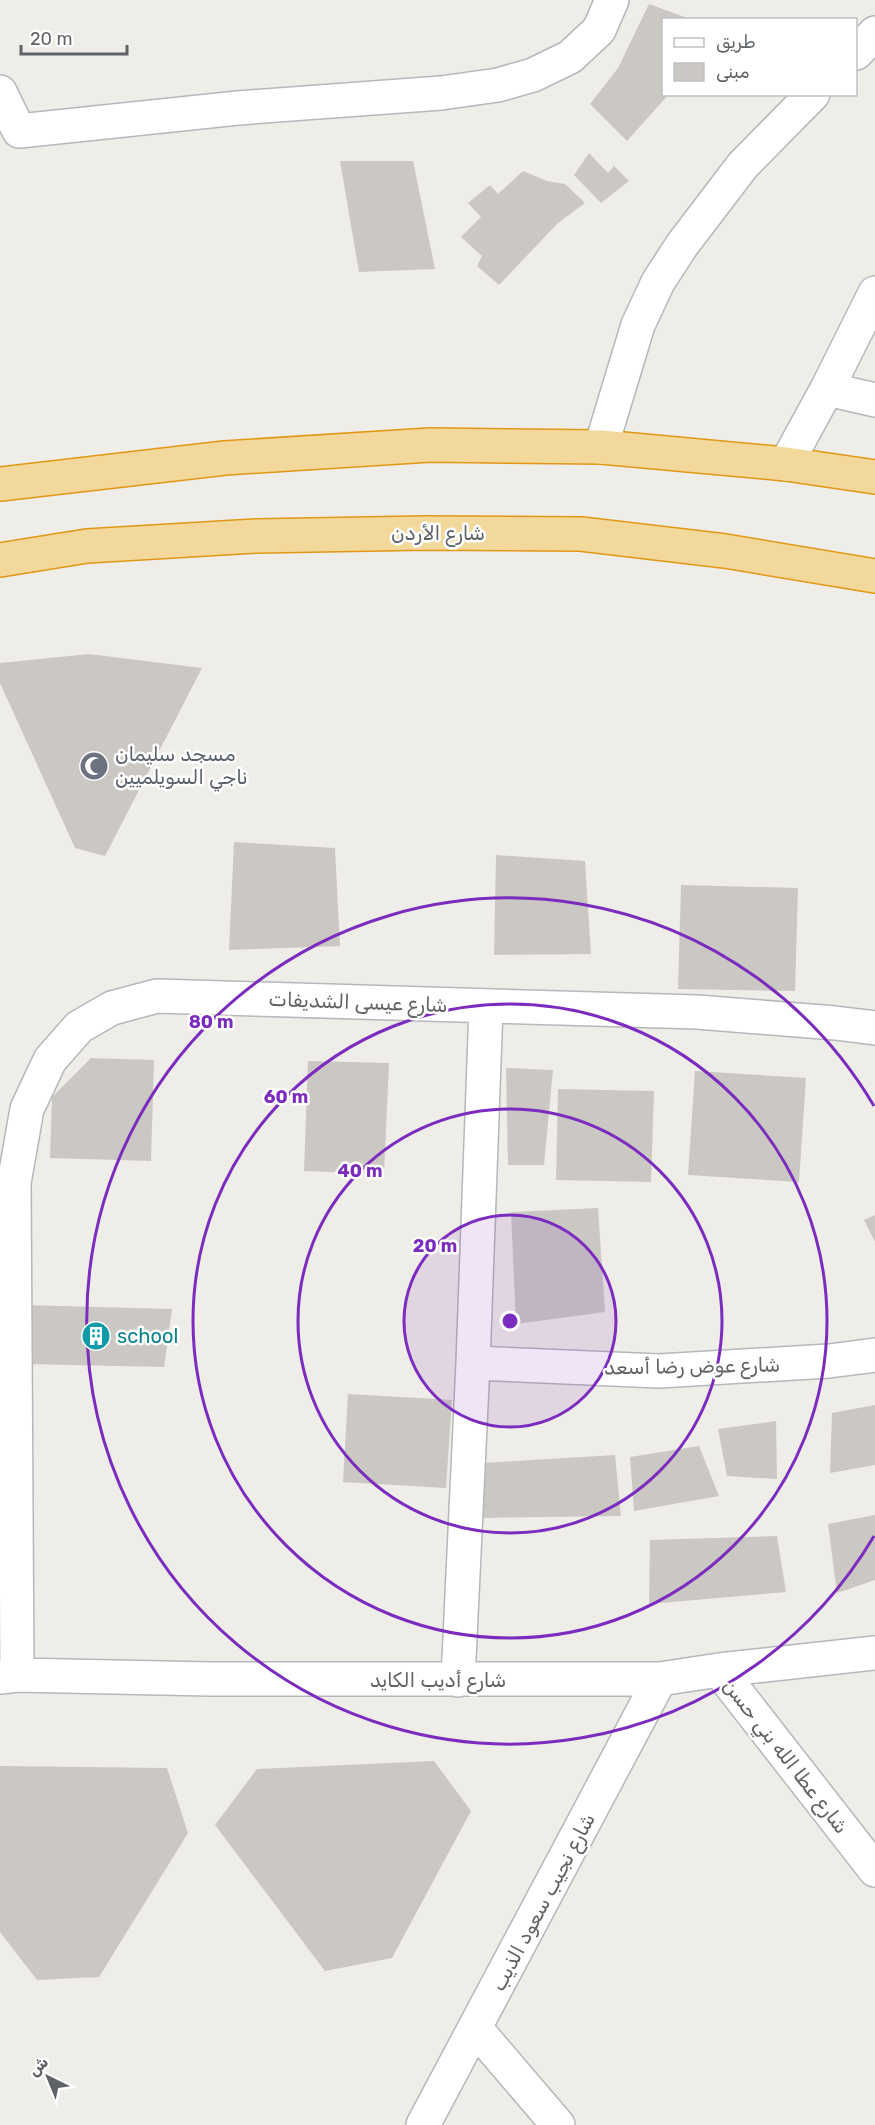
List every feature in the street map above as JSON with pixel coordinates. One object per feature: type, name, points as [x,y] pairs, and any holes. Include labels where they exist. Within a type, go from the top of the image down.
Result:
[{"type":"highway","points":[[0,484],[225,458],[430,445],[601,447],[786,464],[875,477]]},
{"type":"highway","name":"شارع الأردن","points":[[0,560],[87,546],[256,536],[424,533],[581,534],[725,551],[875,576]]},
{"type":"street","points":[[0,92],[10,133],[238,108],[441,93],[498,85],[533,75],[570,57],[599,30],[612,0]]},
{"type":"street","points":[[857,50],[875,33]]},
{"type":"street","points":[[601,447],[638,325],[658,282],[682,245],[743,165],[811,96]]},
{"type":"street","points":[[786,464],[875,293]]},
{"type":"street","points":[[827,389],[875,400]]},
{"type":"street","name":"شارع عيسى الشديفات","points":[[9,1676],[14,1183],[27,1109],[50,1060],[79,1027],[112,1008],[158,996],[697,1012],[875,1028]]},
{"type":"street","points":[[458,1680],[473,1363],[486,1006]]},
{"type":"street","name":"شارع عوض رضا أسعد","points":[[473,1363],[659,1371],[829,1361],[875,1355]]},
{"type":"street","name":"شارع أديب الكايد","points":[[9,1676],[210,1679],[660,1679],[719,1670],[875,1653]]},
{"type":"street","name":"شارع عطا الله بني حسن","points":[[719,1670],[875,1870]]},
{"type":"street","name":"شارع نجيب سعود الذيب","points":[[423,2125],[660,1679]]},
{"type":"street","points":[[476,2029],[558,2125]]},
{"type":"building","points":[[649,4],[687,18],[662,18],[662,96],[667,96],[627,141],[590,104],[618,68]]},
{"type":"building","points":[[589,153],[608,173],[614,166],[629,181],[601,203],[574,175]]},
{"type":"building","points":[[340,161],[413,161],[435,269],[359,272]]},
{"type":"building","points":[[523,171],[547,181],[565,184],[585,203],[558,223],[499,285],[477,266],[482,256],[461,237],[481,217],[468,203],[490,185],[498,194]]},
{"type":"building","name":"مسجد سليمان ناجي السويلميين","points":[[89,654],[202,668],[105,856],[75,848],[0,683],[0,663]]},
{"type":"building","points":[[234,842],[335,848],[340,946],[229,950]]},
{"type":"building","points":[[496,855],[585,861],[591,954],[494,955]]},
{"type":"building","points":[[681,885],[798,888],[795,991],[678,989]]},
{"type":"building","points":[[91,1058],[154,1060],[151,1161],[50,1158],[52,1097]]},
{"type":"building","points":[[308,1061],[389,1063],[384,1174],[304,1171]]},
{"type":"building","points":[[506,1068],[553,1070],[544,1165],[508,1165]]},
{"type":"building","points":[[695,1071],[806,1078],[799,1182],[688,1175]]},
{"type":"building","points":[[558,1089],[654,1091],[651,1182],[556,1180]]},
{"type":"building","points":[[598,1208],[605,1312],[516,1324],[511,1212]]},
{"type":"building","points":[[875,1215],[875,1242],[864,1220]]},
{"type":"building","name":"school","points":[[22,1305],[172,1309],[164,1367],[26,1364]]},
{"type":"building","points":[[348,1394],[452,1400],[446,1488],[343,1482]]},
{"type":"building","points":[[875,1405],[875,1465],[830,1473],[832,1413]]},
{"type":"building","points":[[776,1421],[777,1479],[727,1476],[718,1429]]},
{"type":"building","points":[[699,1446],[719,1496],[634,1511],[630,1457]]},
{"type":"building","points":[[615,1455],[621,1516],[479,1518],[481,1463]]},
{"type":"building","points":[[875,1515],[875,1580],[837,1593],[828,1524]]},
{"type":"building","points":[[777,1536],[786,1592],[649,1604],[650,1540]]},
{"type":"building","points":[[434,1761],[471,1811],[392,1958],[325,1971],[215,1825],[257,1769]]},
{"type":"building","points":[[0,1766],[167,1768],[188,1833],[99,1977],[37,1980],[0,1932]]},
{"type":"place","name":"مسجد سليمان ناجي السويلميين","points":[[94,766]]},
{"type":"place","name":"school","points":[[96,1336]]}]
